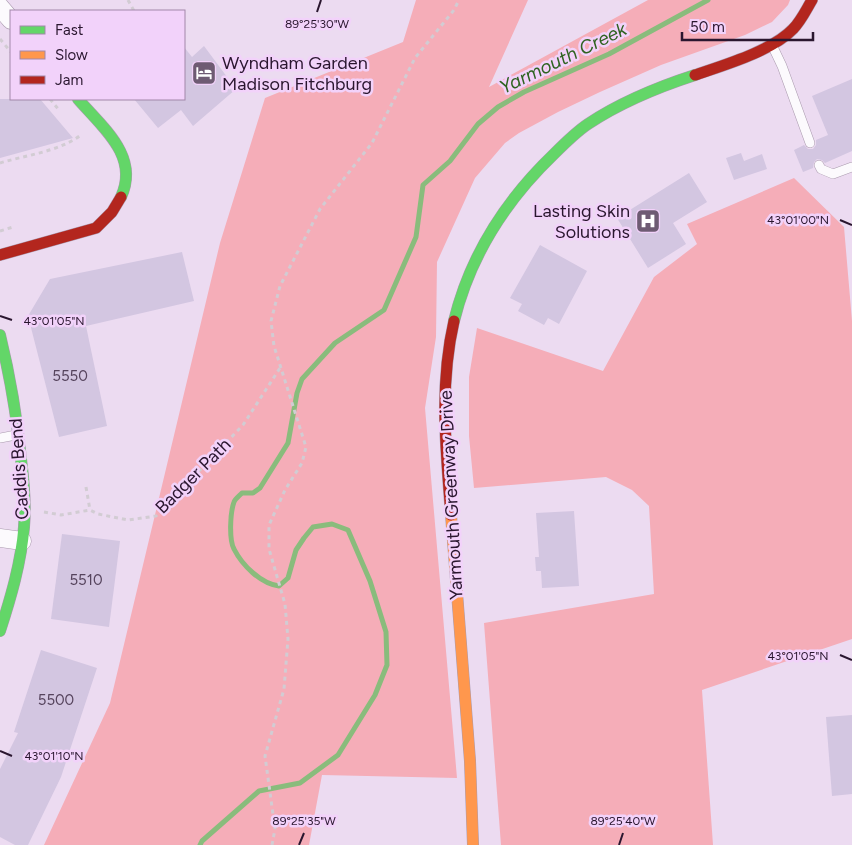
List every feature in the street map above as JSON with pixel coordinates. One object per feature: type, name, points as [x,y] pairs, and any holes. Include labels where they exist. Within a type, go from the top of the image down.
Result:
[{"type":"street","name":"Yarmouth Greenway Drive","points":[[473,845],[470,761],[444,430],[447,361],[451,334],[466,280],[489,233],[513,198],[545,162],[586,125],[623,103],[772,45],[788,34],[803,16],[812,0]]},
{"type":"street","points":[[0,7],[10,19]]},
{"type":"street","points":[[0,255],[96,228],[107,220],[116,209],[124,192],[126,180],[125,165],[120,148],[79,100]]},
{"type":"street","name":"Caddis Bend","points":[[0,335],[11,380],[25,493],[22,541],[12,592],[0,631]]},
{"type":"street","points":[[0,538],[22,541]]},
{"type":"lane","points":[[772,45],[782,66],[810,143]]},
{"type":"lane","points":[[819,165],[821,169],[833,174],[852,167]]},
{"type":"lane","points":[[0,438],[19,434]]},
{"type":"path","points":[[272,845],[275,829],[265,756],[284,689],[288,639],[285,604],[269,549],[269,525],[285,490],[302,463],[306,446],[280,368],[274,346],[271,321],[280,286],[320,209],[372,143],[415,58],[454,10],[459,0]]},
{"type":"path","points":[[0,39],[10,51]]},
{"type":"path","points":[[51,100],[62,113]]},
{"type":"path","points":[[75,128],[86,141]]},
{"type":"path","points":[[0,163],[48,150],[74,140],[81,135]]},
{"type":"path","points":[[0,231],[18,226]]},
{"type":"path","name":"Badger Path","points":[[44,512],[61,514],[90,510],[98,514],[128,520],[156,516],[243,425],[280,368]]},
{"type":"path","points":[[86,487],[90,510]]},
{"type":"shaded area","points":[[416,0],[528,0],[489,87],[648,0],[790,0],[788,5],[772,22],[745,35],[661,65],[600,92],[558,112],[519,133],[505,143],[475,178],[437,262],[436,337],[425,408],[457,778],[322,775],[309,845],[44,845],[110,703],[220,243],[265,98],[403,42]]},
{"type":"shaded area","points":[[794,178],[844,227],[852,321],[852,639],[702,690],[713,845],[501,845],[484,623],[654,594],[649,506],[632,490],[606,477],[474,488],[469,436],[469,377],[477,328],[603,371],[654,277],[697,244],[687,224]]},
{"type":"building","name":"Wyndham Garden Madison Fitchburg","points":[[204,46],[236,89],[193,126],[181,110],[158,128],[135,100],[185,100],[185,48],[192,57]]},
{"type":"building","points":[[852,79],[852,151],[825,163],[817,159],[814,162],[813,168],[803,172],[794,150],[804,145],[808,149],[813,149],[816,145],[816,140],[828,135],[812,96]]},
{"type":"building","points":[[0,99],[41,100],[73,138],[0,158]]},
{"type":"building","points":[[741,153],[744,161],[762,154],[767,169],[734,180],[726,158]]},
{"type":"building","name":"Lasting Skin Solutions","points":[[689,173],[707,202],[673,223],[686,244],[648,268],[617,218]]},
{"type":"building","points":[[540,245],[587,271],[559,324],[548,318],[544,325],[518,311],[522,304],[510,298]]},
{"type":"building","points":[[182,252],[194,301],[86,326],[107,426],[59,437],[28,316],[50,279]]},
{"type":"building","points":[[574,511],[579,586],[542,588],[541,571],[536,571],[535,557],[539,557],[536,513]]},
{"type":"building","points":[[62,534],[120,541],[109,627],[51,619]]},
{"type":"building","points":[[41,650],[97,668],[61,777],[28,845],[15,845],[0,837],[0,769],[18,733],[14,732]]},
{"type":"building","points":[[852,715],[852,794],[832,796],[826,717]]},
{"type":"waterway","name":"Yarmouth Creek","points":[[200,845],[202,841],[259,791],[300,783],[338,755],[375,695],[387,665],[386,632],[370,581],[348,530],[332,524],[313,527],[296,550],[288,578],[279,586],[266,582],[253,573],[237,555],[232,545],[231,526],[234,502],[242,493],[253,493],[260,488],[288,443],[297,393],[302,379],[335,343],[384,310],[416,237],[423,185],[450,161],[478,124],[498,107],[524,92],[609,54],[708,0]]},
{"type":"traffic: fast","points":[[454,321],[470,274],[492,230],[520,190],[562,146],[588,124],[613,109],[640,96],[695,75]]},
{"type":"traffic: fast","points":[[79,100],[116,143],[122,155],[126,168],[126,182],[121,197]]},
{"type":"traffic: fast","points":[[0,335],[15,412],[25,510],[23,540],[18,567],[0,631]]},
{"type":"traffic: slow","points":[[451,515],[470,761],[473,845]]},
{"type":"traffic: jam","points":[[695,75],[760,51],[784,37],[796,26],[812,0]]},
{"type":"traffic: jam","points":[[0,255],[96,228],[112,212],[121,197]]},
{"type":"traffic: jam","points":[[451,515],[445,394],[449,345],[454,321]]},
{"type":"place","name":"Wyndham Garden Madison Fitchburg","points":[[204,73]]},
{"type":"place","name":"Lasting Skin Solutions","points":[[648,221]]}]
